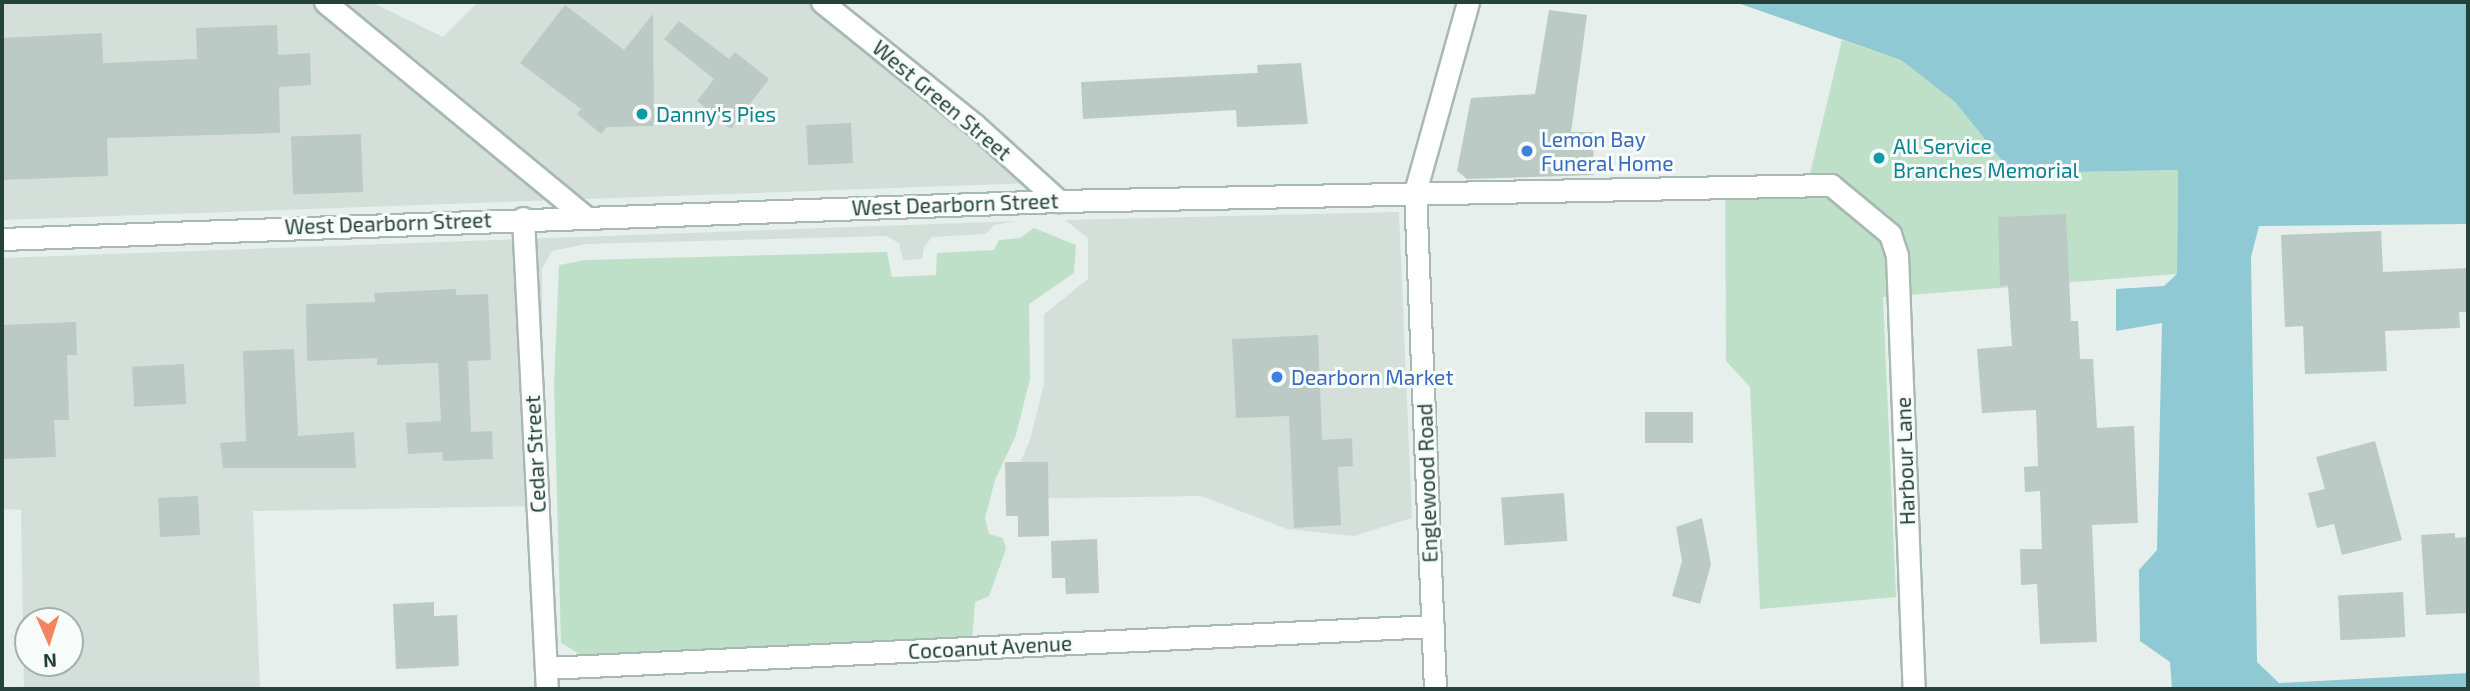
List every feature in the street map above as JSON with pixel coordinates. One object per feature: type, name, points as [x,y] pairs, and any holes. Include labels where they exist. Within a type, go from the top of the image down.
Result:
[{"type":"street","points":[[325,2],[585,216]]},
{"type":"street","name":"West Green Street","points":[[822,2],[974,124],[1059,201]]},
{"type":"street","name":"Englewood Road","points":[[1435,689],[1415,192],[1468,2]]},
{"type":"street","name":"West Dearborn Street","points":[[2,239],[523,218],[1059,201],[1831,185],[1890,234]]},
{"type":"street","name":"Cedar Street","points":[[523,218],[547,689]]},
{"type":"street","name":"Harbour Lane","points":[[1890,234],[1897,255],[1914,689]]},
{"type":"street","name":"Cocoanut Avenue","points":[[546,668],[1433,626]]},
{"type":"shaded area","points":[[2,2],[371,2],[443,37],[478,2],[807,2],[1032,183],[2,220]]},
{"type":"shaded area","points":[[1399,212],[1412,518],[1354,536],[1287,529],[1201,496],[1005,499],[1030,440],[1044,384],[1044,314],[1088,279],[1088,238],[1065,220]]},
{"type":"shaded area","points":[[1017,221],[994,225],[986,234],[932,237],[924,247],[922,259],[903,260],[899,243],[886,236],[586,244],[552,251],[542,269],[543,506],[253,511],[260,689],[24,689],[24,677],[84,677],[84,607],[23,607],[21,510],[2,509],[2,258]]},
{"type":"green space","points":[[1842,40],[1901,60],[1955,102],[2012,173],[2178,170],[2177,274],[1883,297],[1896,597],[1760,609],[1750,387],[1726,361],[1725,182],[1809,178]]},
{"type":"green space","points":[[1034,228],[1076,245],[1074,273],[1029,304],[1030,379],[1016,435],[995,480],[985,518],[989,534],[1003,538],[1006,549],[989,596],[975,602],[972,641],[586,658],[561,643],[554,385],[559,265],[586,260],[887,252],[892,277],[936,275],[937,253],[994,250],[999,240],[1020,238]]},
{"type":"water","points":[[1735,2],[2468,2],[2468,224],[2259,226],[2251,257],[2257,662],[2279,683],[2468,673],[2468,689],[2172,689],[2170,662],[2140,641],[2139,570],[2157,550],[2162,323],[2116,331],[2116,289],[2164,286],[2177,274],[2178,170],[2012,173],[1955,102],[1901,60]]},
{"type":"building","points":[[565,5],[624,50],[653,14],[654,126],[607,127],[601,134],[577,114],[581,109],[520,63]]},
{"type":"building","name":"Lemon Bay Funeral Home","points":[[1549,10],[1587,15],[1571,132],[1593,132],[1594,175],[1467,179],[1457,171],[1471,98],[1535,94]]},
{"type":"building","points":[[679,21],[729,59],[735,52],[769,79],[731,129],[697,101],[714,79],[664,39]]},
{"type":"building","points":[[277,25],[278,55],[310,53],[311,85],[279,87],[280,133],[107,138],[108,176],[2,180],[2,38],[102,33],[103,63],[197,59],[196,28]]},
{"type":"building","points":[[1301,63],[1308,124],[1237,127],[1236,110],[1083,119],[1081,82],[1258,73],[1257,65]]},
{"type":"building","points":[[851,123],[853,163],[808,165],[806,125]]},
{"type":"building","points":[[361,134],[363,192],[293,194],[291,136]]},
{"type":"building","points":[[2066,214],[2071,321],[2078,321],[2080,359],[2093,359],[2097,428],[2134,426],[2138,523],[2092,525],[2097,642],[2040,644],[2037,584],[2021,585],[2020,549],[2042,549],[2040,491],[2025,492],[2024,467],[2038,466],[2036,410],[1982,413],[1977,349],[2012,346],[2008,285],[2000,286],[1998,217]]},
{"type":"building","points":[[2381,231],[2383,272],[2468,268],[2468,312],[2459,312],[2460,328],[2385,331],[2387,371],[2305,374],[2303,326],[2285,327],[2281,235]]},
{"type":"building","points":[[456,289],[456,295],[488,294],[491,360],[468,361],[471,432],[492,431],[493,459],[443,461],[442,452],[408,454],[406,423],[441,421],[438,363],[377,365],[377,358],[307,361],[306,304],[375,302],[374,293]]},
{"type":"building","points":[[76,322],[77,355],[67,355],[69,420],[54,420],[56,457],[2,459],[2,325]]},
{"type":"building","points":[[1318,335],[1322,440],[1352,438],[1353,466],[1338,467],[1341,525],[1294,528],[1289,416],[1236,418],[1232,339]]},
{"type":"building","points":[[294,349],[298,436],[354,432],[356,468],[223,468],[220,443],[246,441],[243,351]]},
{"type":"building","points":[[184,364],[186,404],[134,407],[132,367]]},
{"type":"building","points":[[1645,412],[1693,412],[1693,443],[1645,443]]},
{"type":"building","points":[[2375,441],[2402,540],[2342,555],[2334,524],[2317,528],[2308,493],[2325,489],[2316,457]]},
{"type":"building","points":[[1005,462],[1048,462],[1049,536],[1018,537],[1018,516],[1006,516]]},
{"type":"building","points":[[1564,493],[1567,541],[1505,545],[1501,497]]},
{"type":"building","points":[[198,496],[200,535],[160,537],[158,498]]},
{"type":"building","points":[[1702,518],[1711,564],[1700,604],[1672,596],[1682,561],[1676,527]]},
{"type":"building","points":[[2455,533],[2455,538],[2468,537],[2468,613],[2426,615],[2421,535]]},
{"type":"building","points":[[1097,539],[1099,593],[1066,594],[1065,578],[1052,578],[1051,541]]},
{"type":"building","points":[[2403,592],[2405,637],[2340,640],[2338,595]]},
{"type":"building","points":[[434,602],[434,616],[457,615],[459,666],[396,669],[393,604]]},
{"type":"place","name":"Danny's Pies","points":[[642,114]]},
{"type":"place","name":"Lemon Bay Funeral Home","points":[[1527,151]]},
{"type":"place","name":"All Service Branches Memorial","points":[[1879,158]]},
{"type":"place","name":"Dearborn Market","points":[[1277,377]]}]
